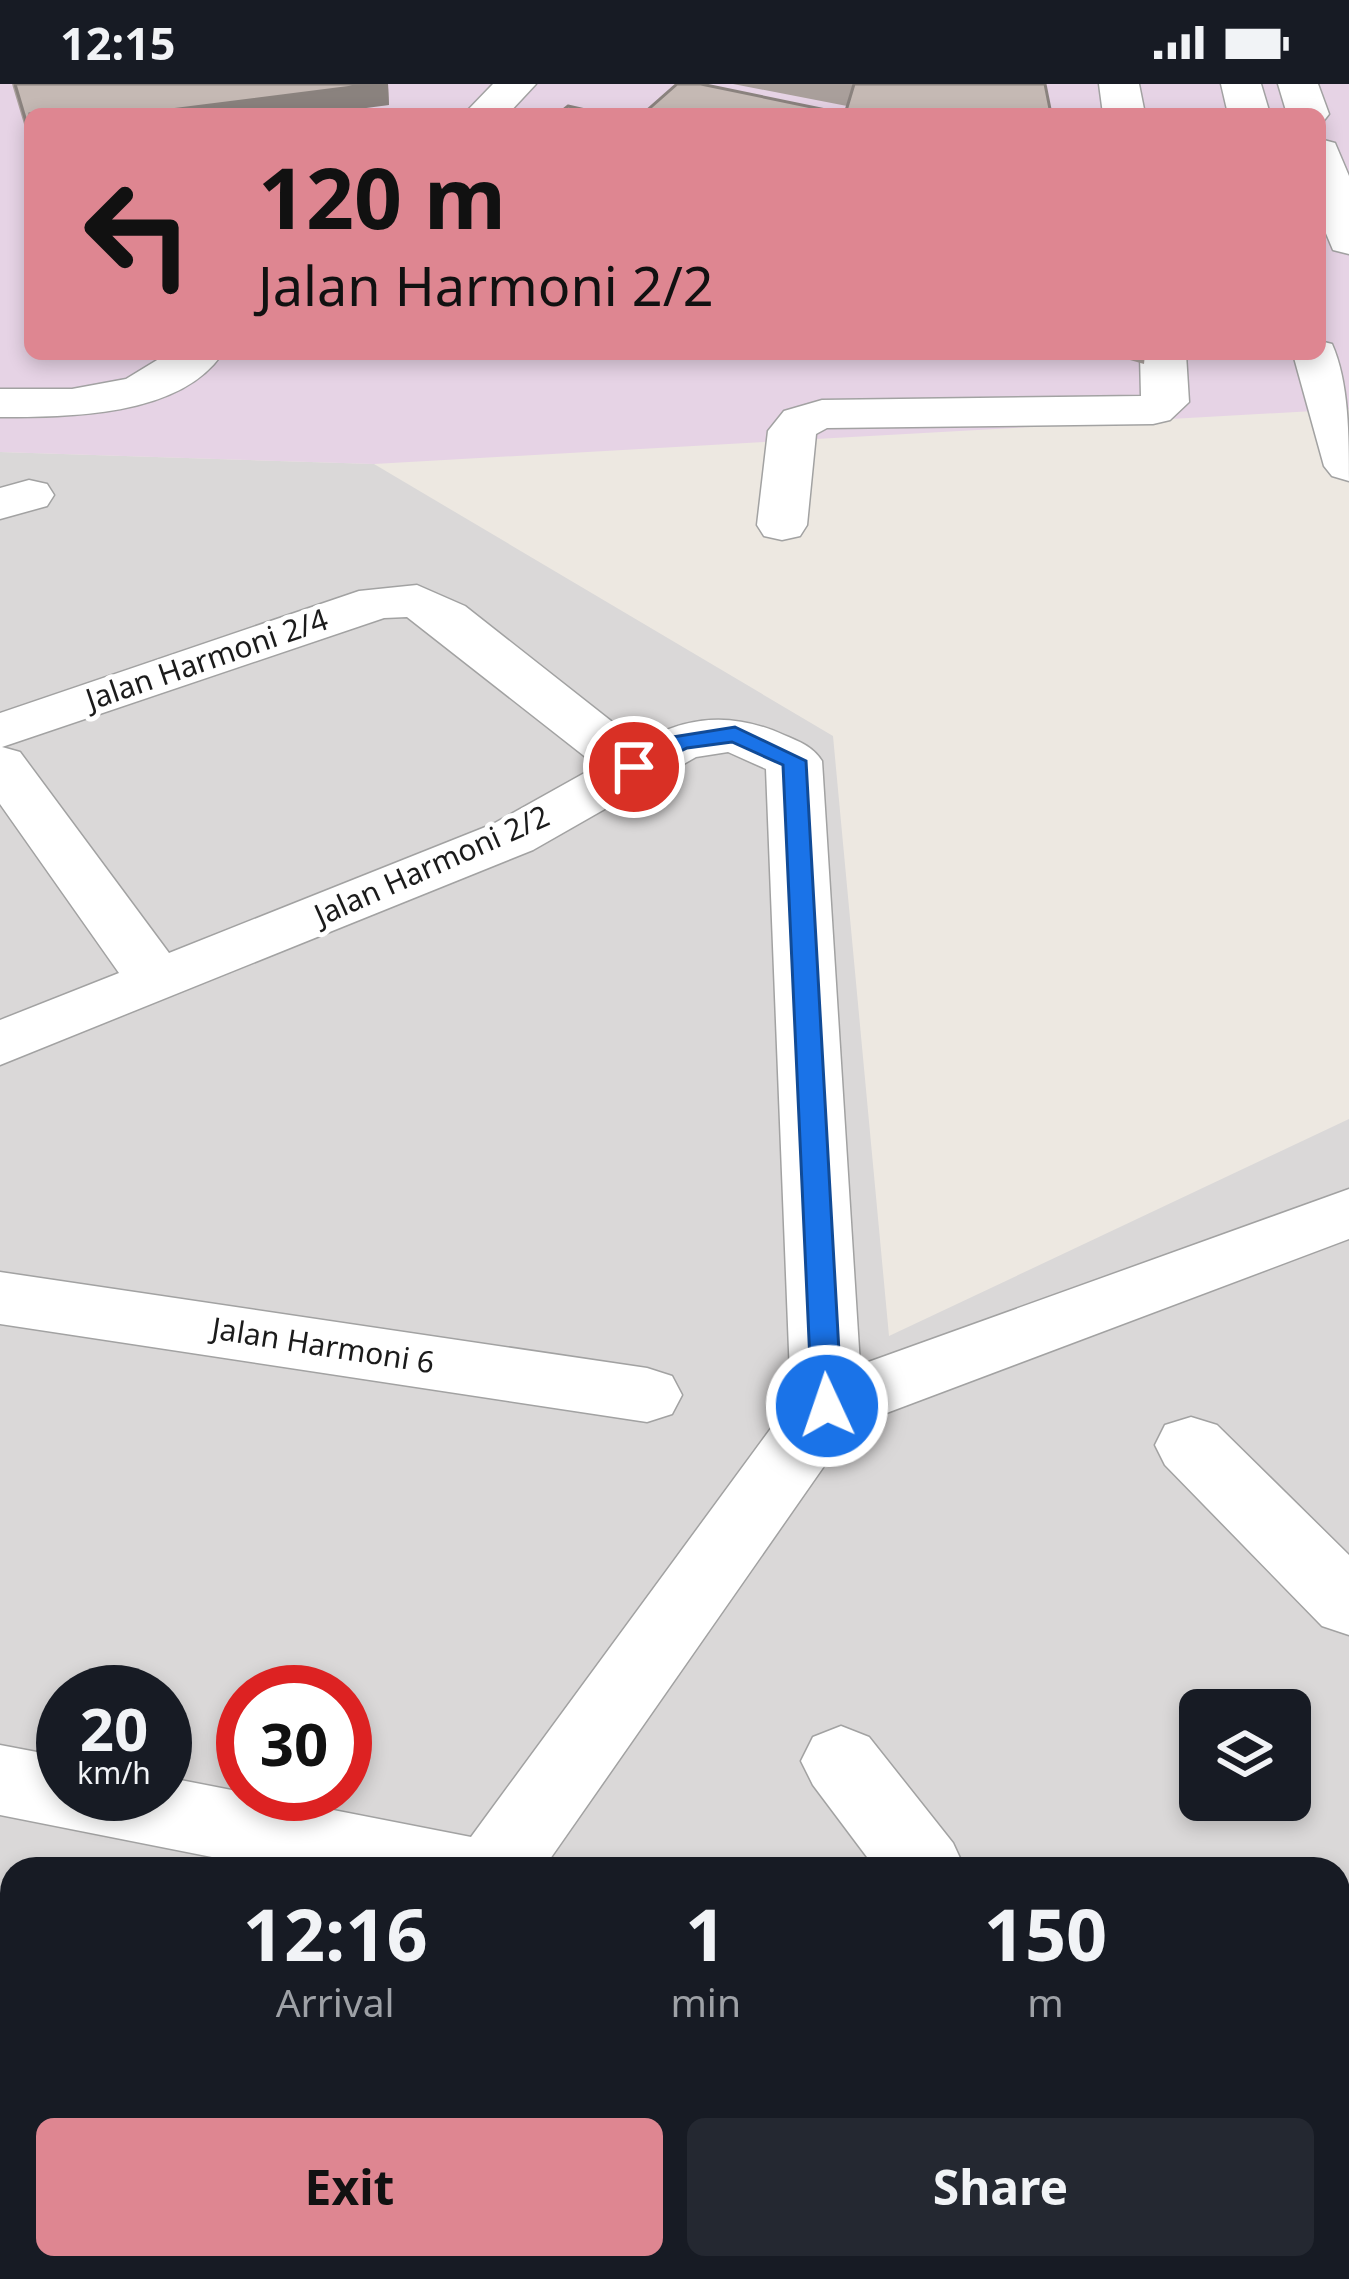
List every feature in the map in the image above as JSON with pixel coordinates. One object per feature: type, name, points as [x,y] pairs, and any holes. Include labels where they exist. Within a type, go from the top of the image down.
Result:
[{"type":"street","points":[[491,108],[516,84]]},
{"type":"street","points":[[1326,170],[1349,241]]},
{"type":"street","points":[[0,403],[72,403],[140,391],[189,360]]},
{"type":"street","points":[[782,525],[792,431],[810,416],[1153,410],[1165,401],[1163,360]]},
{"type":"street","points":[[1318,360],[1349,466]]},
{"type":"street","name":"Jalan Harmoni 2/4","points":[[0,731],[378,602],[417,601],[446,617],[634,767]]},
{"type":"street","name":"Jalan Harmoni 2/2","points":[[0,1044],[513,837],[681,742],[735,734],[794,761],[827,1406]]},
{"type":"street","points":[[0,764],[158,982]]},
{"type":"street","points":[[505,1857],[827,1406],[1349,1213]]},
{"type":"street","name":"Jalan Harmoni 6","points":[[0,1298],[647,1395]]},
{"type":"street","points":[[1191,1445],[1349,1604]]},
{"type":"street","points":[[841,1761],[915,1857]]},
{"type":"street","points":[[0,1780],[36,1787]]},
{"type":"street","points":[[192,1817],[396,1857]]},
{"type":"shaded area","points":[[0,84],[1349,84],[1349,409],[374,464],[0,452]]},
{"type":"shaded area","points":[[0,452],[374,464],[833,736],[889,1336],[1349,1119],[1349,1857],[0,1857]]},
{"type":"building","points":[[15,84],[376,84],[186,108],[24,108],[24,114]]},
{"type":"building","points":[[677,84],[701,84],[817,108],[650,108]]},
{"type":"building","points":[[854,84],[1045,84],[1050,108],[847,108]]},
{"type":"route","points":[[634,767],[681,742],[735,734],[794,761],[827,1406]]}]
